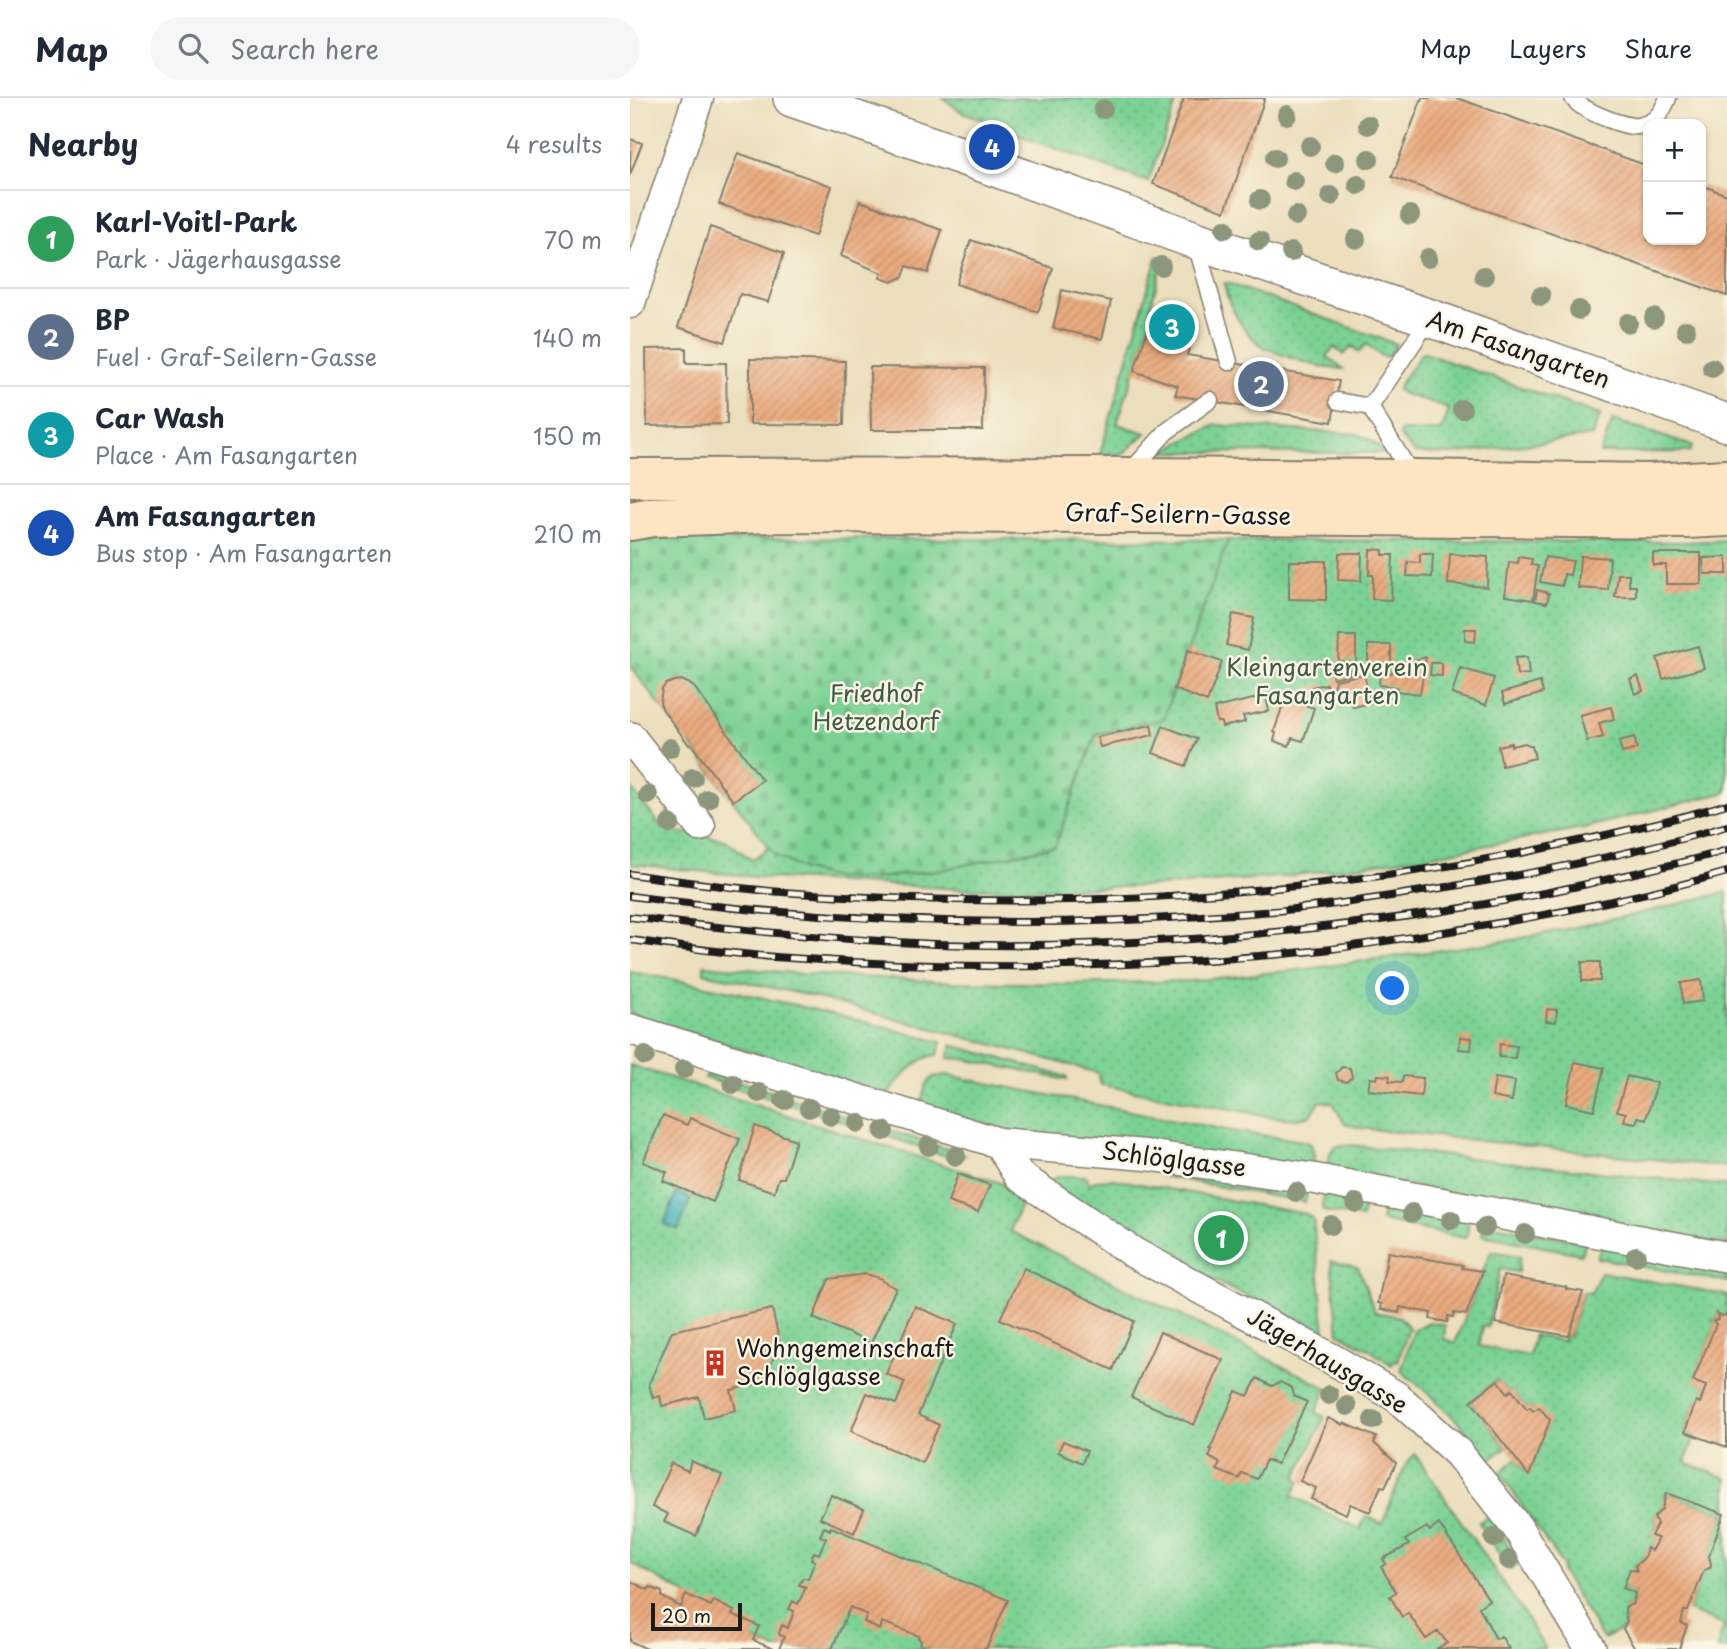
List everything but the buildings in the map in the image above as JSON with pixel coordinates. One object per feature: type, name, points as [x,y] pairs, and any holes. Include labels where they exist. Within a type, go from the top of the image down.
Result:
[{"type":"main road","name":"Graf-Seilern-Gasse","points":[[630,478],[1125,477],[1649,483],[1727,479]]},
{"type":"main road","name":"Graf-Seilern-Gasse","points":[[630,521],[652,517],[775,513],[1687,519],[1727,517]]},
{"type":"street","points":[[630,303],[698,98]]},
{"type":"street","name":"Am Fasangarten","points":[[792,98],[857,113],[972,160],[1195,240],[1430,318],[1727,423]]},
{"type":"street","points":[[630,737],[700,826]]},
{"type":"street","name":"Schlöglgasse","points":[[630,1029],[999,1143],[1146,1155],[1310,1178],[1727,1256]]},
{"type":"street","name":"Jägerhausgasse","points":[[999,1143],[1018,1176],[1134,1253],[1332,1359],[1397,1397],[1458,1453],[1517,1527],[1591,1649]]},
{"type":"lane","points":[[1573,98],[1575,103],[1588,112],[1634,127],[1649,123],[1658,116],[1668,98]]},
{"type":"lane","points":[[1195,240],[1229,362]]},
{"type":"lane","points":[[1370,407],[1430,318]]},
{"type":"lane","points":[[1125,477],[1166,432],[1210,400]]},
{"type":"lane","points":[[1338,401],[1370,407],[1415,479]]},
{"type":"green space","points":[[943,98],[1178,98],[1148,182],[982,122],[983,119],[962,112]]},
{"type":"green space","points":[[1157,257],[1164,260],[1150,309],[1154,311],[1117,424],[1146,433],[1123,454],[1100,454]]},
{"type":"green space","points":[[1224,283],[1396,344],[1391,354],[1386,357],[1366,344],[1359,352],[1352,346],[1344,355],[1334,347],[1327,356],[1343,369],[1319,366],[1280,354],[1249,335],[1233,310]]},
{"type":"green space","points":[[1424,353],[1600,415],[1592,436],[1453,454],[1415,453],[1400,437],[1400,433],[1442,431],[1449,409],[1398,390]]},
{"type":"green space","points":[[1613,420],[1692,446],[1690,452],[1600,453]]},
{"type":"green space","points":[[1216,425],[1357,434],[1365,437],[1384,453],[1161,452]]},
{"type":"green space","name":"Friedhof Hetzendorf","points":[[630,540],[1228,540],[1163,719],[1096,734],[1055,846],[945,869],[871,879],[835,878],[804,870],[776,856],[630,666]]},
{"type":"green space","name":"Kleingartenverein Fasangarten","points":[[1228,540],[1727,540],[1727,792],[1588,827],[1445,853],[1290,876],[1159,886],[962,889],[756,877],[630,864],[630,787],[662,827],[668,810],[678,822],[670,832],[725,840],[752,860],[769,847],[776,856],[871,879],[945,869],[1055,846],[1096,734],[1163,719]]},
{"type":"green space","points":[[1727,892],[1727,1167],[1360,1128],[1344,1123],[1333,1103],[1320,1101],[1311,1115],[1297,1119],[1273,1117],[1101,1085],[1098,1073],[1070,1065],[806,995],[704,973],[704,965],[803,974],[951,982],[1071,984],[1190,981],[1315,968],[1512,940]]},
{"type":"green space","points":[[630,972],[786,1003],[941,1042],[938,1055],[916,1064],[888,1095],[630,1014]]},
{"type":"green space","points":[[952,1045],[1067,1077],[1067,1080],[948,1058]]},
{"type":"green space","points":[[630,1065],[1003,1184],[1023,1199],[1010,1231],[1327,1388],[1316,1412],[1325,1417],[1296,1478],[1300,1481],[1292,1496],[1360,1529],[1366,1516],[1382,1524],[1406,1464],[1415,1454],[1545,1649],[775,1649],[753,1640],[686,1594],[630,1563]]},
{"type":"green space","points":[[708,1071],[862,1122],[860,1127],[705,1078]]},
{"type":"green space","points":[[946,1075],[1232,1131],[1303,1141],[1311,1144],[1314,1155],[1312,1167],[1011,1132],[920,1106],[926,1085],[933,1077]]},
{"type":"green space","points":[[875,1126],[966,1155],[957,1160],[872,1131]]},
{"type":"green space","points":[[1350,1145],[1727,1186],[1727,1245],[1328,1170],[1330,1153],[1335,1146]]},
{"type":"green space","points":[[1160,1167],[1308,1189],[1305,1202],[1161,1176]]},
{"type":"green space","points":[[1059,1176],[1086,1176],[1090,1184],[1097,1180],[1113,1179],[1306,1214],[1313,1219],[1325,1332],[1160,1256],[1047,1183]]},
{"type":"green space","points":[[1324,1192],[1365,1200],[1362,1218],[1324,1211]]},
{"type":"green space","points":[[1384,1205],[1469,1219],[1467,1236],[1464,1238],[1381,1221]]},
{"type":"green space","points":[[1483,1223],[1586,1242],[1581,1254],[1482,1235]]},
{"type":"green space","points":[[1601,1245],[1727,1269],[1727,1282],[1597,1258]]},
{"type":"green space","points":[[1491,1251],[1520,1256],[1518,1272],[1500,1269],[1488,1327],[1483,1326],[1479,1346],[1529,1356],[1534,1335],[1563,1341],[1564,1335],[1569,1336],[1583,1292],[1591,1293],[1601,1272],[1727,1295],[1727,1315],[1718,1314],[1718,1319],[1713,1321],[1716,1324],[1694,1380],[1706,1386],[1700,1403],[1696,1401],[1685,1431],[1695,1436],[1685,1463],[1727,1478],[1727,1649],[1717,1649],[1724,1625],[1688,1611],[1724,1514],[1666,1493],[1662,1509],[1654,1517],[1657,1524],[1651,1536],[1658,1538],[1651,1551],[1647,1549],[1644,1558],[1635,1566],[1637,1571],[1623,1588],[1635,1593],[1633,1604],[1625,1607],[1627,1621],[1623,1629],[1603,1639],[1562,1572],[1563,1566],[1500,1473],[1516,1459],[1529,1475],[1549,1420],[1530,1407],[1527,1409],[1512,1391],[1508,1393],[1497,1380],[1471,1401],[1506,1447],[1490,1460],[1433,1397],[1401,1371],[1414,1330],[1429,1322],[1445,1325],[1444,1339],[1455,1343]]},
{"type":"green space","points":[[1331,1261],[1358,1267],[1375,1312],[1400,1317],[1409,1328],[1398,1361],[1394,1360],[1392,1365],[1339,1333]]},
{"type":"green space","points":[[1490,1516],[1520,1563],[1509,1570],[1479,1522]]},
{"type":"water","points":[[677,1192],[691,1199],[678,1230],[664,1224]]},
{"type":"railway","points":[[630,874],[796,893],[887,898],[1069,900],[1160,897],[1341,881],[1431,869],[1599,837],[1727,804]]},
{"type":"railway","points":[[630,896],[773,912],[916,920],[1058,922],[1202,916],[1321,906],[1504,878],[1616,855],[1727,826]]},
{"type":"railway","points":[[630,917],[782,934],[935,944],[1037,945],[1207,938],[1446,911],[1587,884],[1727,850]]},
{"type":"railway","points":[[630,940],[770,957],[923,965],[1057,966],[1190,961],[1323,950],[1480,926],[1622,899],[1727,872]]},
{"type":"place","name":"Am Fasangarten","points":[[992,147]]},
{"type":"place","name":"Car Wash","points":[[1172,327]]},
{"type":"place","name":"BP","points":[[1261,384]]},
{"type":"place","name":"Karl-Voitl-Park","points":[[1221,1238]]},
{"type":"place","name":"Wohngemeinschaft Schlöglgasse","points":[[715,1363]]}]
